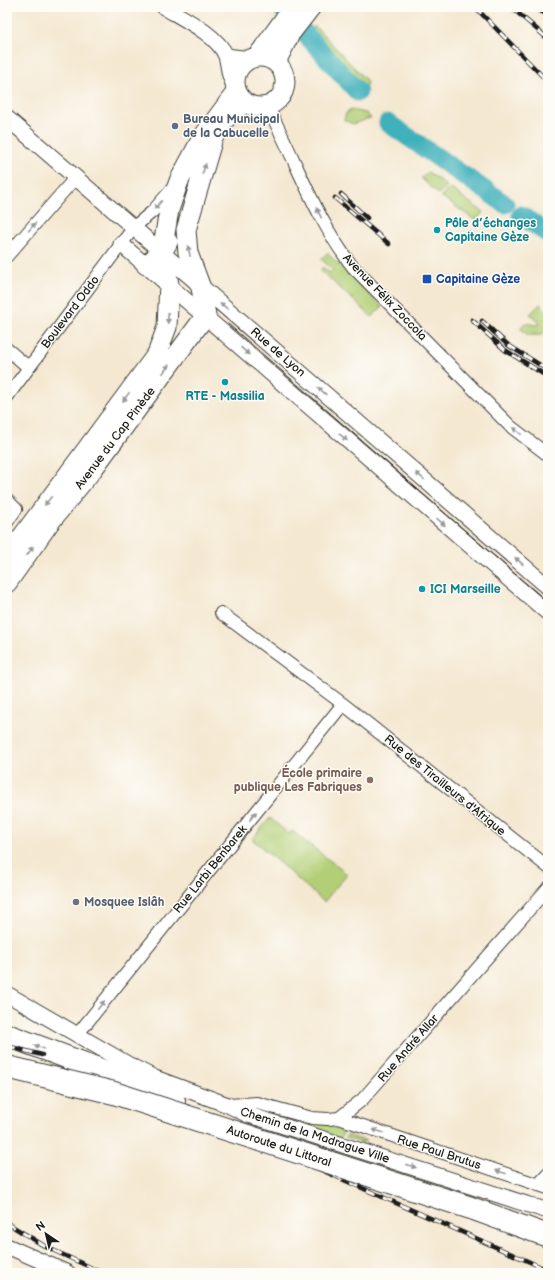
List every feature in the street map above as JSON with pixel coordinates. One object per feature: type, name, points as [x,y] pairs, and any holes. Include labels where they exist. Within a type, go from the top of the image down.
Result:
[{"type":"highway","points":[[7,1035],[128,1080],[174,1101]]},
{"type":"highway","name":"Autoroute du Littoral","points":[[7,1056],[119,1084],[174,1101],[548,1224]]},
{"type":"highway","name":"Autoroute du Littoral","points":[[7,1067],[114,1093],[471,1208],[548,1236]]},
{"type":"main road","points":[[257,54],[276,62],[284,74],[285,86],[279,99],[267,106],[254,106],[239,94],[235,80],[238,70],[257,54],[283,21],[304,8]]},
{"type":"main road","points":[[276,62],[283,21]]},
{"type":"main road","points":[[162,252],[169,210],[179,181],[202,138],[239,94]]},
{"type":"main road","points":[[206,316],[202,288],[188,253],[186,230],[213,138],[239,94]]},
{"type":"main road","points":[[146,265],[162,252],[192,206]]},
{"type":"main road","name":"Avenue du Cap Pinède","points":[[7,557],[157,354],[168,327],[169,284],[162,252]]},
{"type":"main road","name":"Avenue du Cap Pinède","points":[[7,583],[50,522],[93,469],[206,316]]},
{"type":"street","points":[[164,7],[218,43],[226,56],[229,77],[239,94]]},
{"type":"street","points":[[226,56],[257,54]]},
{"type":"street","name":"Avenue Félix Zoccola","points":[[267,106],[284,137],[324,222],[342,252],[510,426],[548,455]]},
{"type":"street","name":"Rue de Lyon","points":[[7,118],[548,587]]},
{"type":"street","points":[[7,256],[76,177]]},
{"type":"street","name":"Boulevard Oddo","points":[[7,397],[134,227],[152,212],[179,181]]},
{"type":"street","name":"Rue de Lyon","points":[[121,244],[206,316],[414,499],[548,613]]},
{"type":"street","points":[[7,349],[28,368]]},
{"type":"street","points":[[7,500],[16,508],[7,522]]},
{"type":"street","name":"Rue des Tirailleurs d'Afrique","points":[[221,613],[343,704],[548,867]]},
{"type":"street","name":"Rue Larbi Benbarek","points":[[77,1035],[343,704]]},
{"type":"street","name":"Rue André Allar","points":[[340,1118],[362,1100],[548,888]]},
{"type":"street","name":"Chemin de la Madrague Ville","points":[[7,994],[155,1078],[228,1105],[246,1114],[548,1211]]},
{"type":"street","points":[[228,1105],[257,1103],[312,1118],[340,1118]]},
{"type":"street","name":"Rue Paul Brutus","points":[[340,1118],[543,1186]]},
{"type":"street","points":[[543,1186],[548,1174]]},
{"type":"street","points":[[7,1246],[68,1273]]},
{"type":"green space","points":[[315,26],[365,79],[367,83],[364,89],[312,30]]},
{"type":"green space","points":[[351,110],[366,113],[371,118],[353,124],[344,120],[346,113]]},
{"type":"green space","points":[[428,172],[447,186],[438,194],[421,178]]},
{"type":"green space","points":[[450,188],[483,212],[476,221],[441,196]]},
{"type":"green space","points":[[327,253],[382,307],[372,317],[320,270],[323,267],[330,273],[333,270],[321,259]]},
{"type":"green space","points":[[540,304],[548,313],[548,328],[541,335],[528,335],[520,328],[525,323],[537,325],[540,323],[530,314]]},
{"type":"green space","points":[[270,818],[289,834],[292,831],[347,874],[324,902],[252,839]]},
{"type":"green space","points":[[261,1111],[269,1111],[329,1124],[343,1125],[341,1132],[343,1133],[340,1140]]},
{"type":"green space","points":[[347,1135],[366,1141],[362,1143],[345,1138]]},
{"type":"waterway","points":[[281,7],[358,92]]},
{"type":"waterway","points":[[388,123],[505,204]]},
{"type":"waterway","points":[[521,215],[548,234]]},
{"type":"tram line","points":[[228,324],[548,603]]},
{"type":"railway","points":[[475,7],[548,82]]},
{"type":"railway","points":[[511,7],[548,39]]},
{"type":"railway","points":[[533,7],[548,15]]},
{"type":"railway","points":[[341,194],[367,218]]},
{"type":"railway","points":[[335,198],[389,244]]},
{"type":"railway","points":[[472,320],[505,350],[548,377]]},
{"type":"railway","points":[[482,321],[508,345],[548,370]]},
{"type":"railway","points":[[7,1046],[42,1055]]},
{"type":"railway","points":[[285,1154],[548,1270]]},
{"type":"railway","points":[[7,1223],[46,1247],[103,1273]]},
{"type":"place","name":"Bureau Municipal de la Cabucelle","points":[[175,126]]},
{"type":"place","name":"Pôle d’échanges Capitaine Gèze","points":[[437,230]]},
{"type":"place","name":"Capitaine Gèze","points":[[427,279]]},
{"type":"place","name":"RTE - Massilia","points":[[225,382]]},
{"type":"place","name":"ICI Marseille","points":[[422,589]]},
{"type":"place","name":"École primaire publique Les Fabriques","points":[[370,780]]},
{"type":"place","name":"Mosquee Islâh","points":[[76,902]]}]
